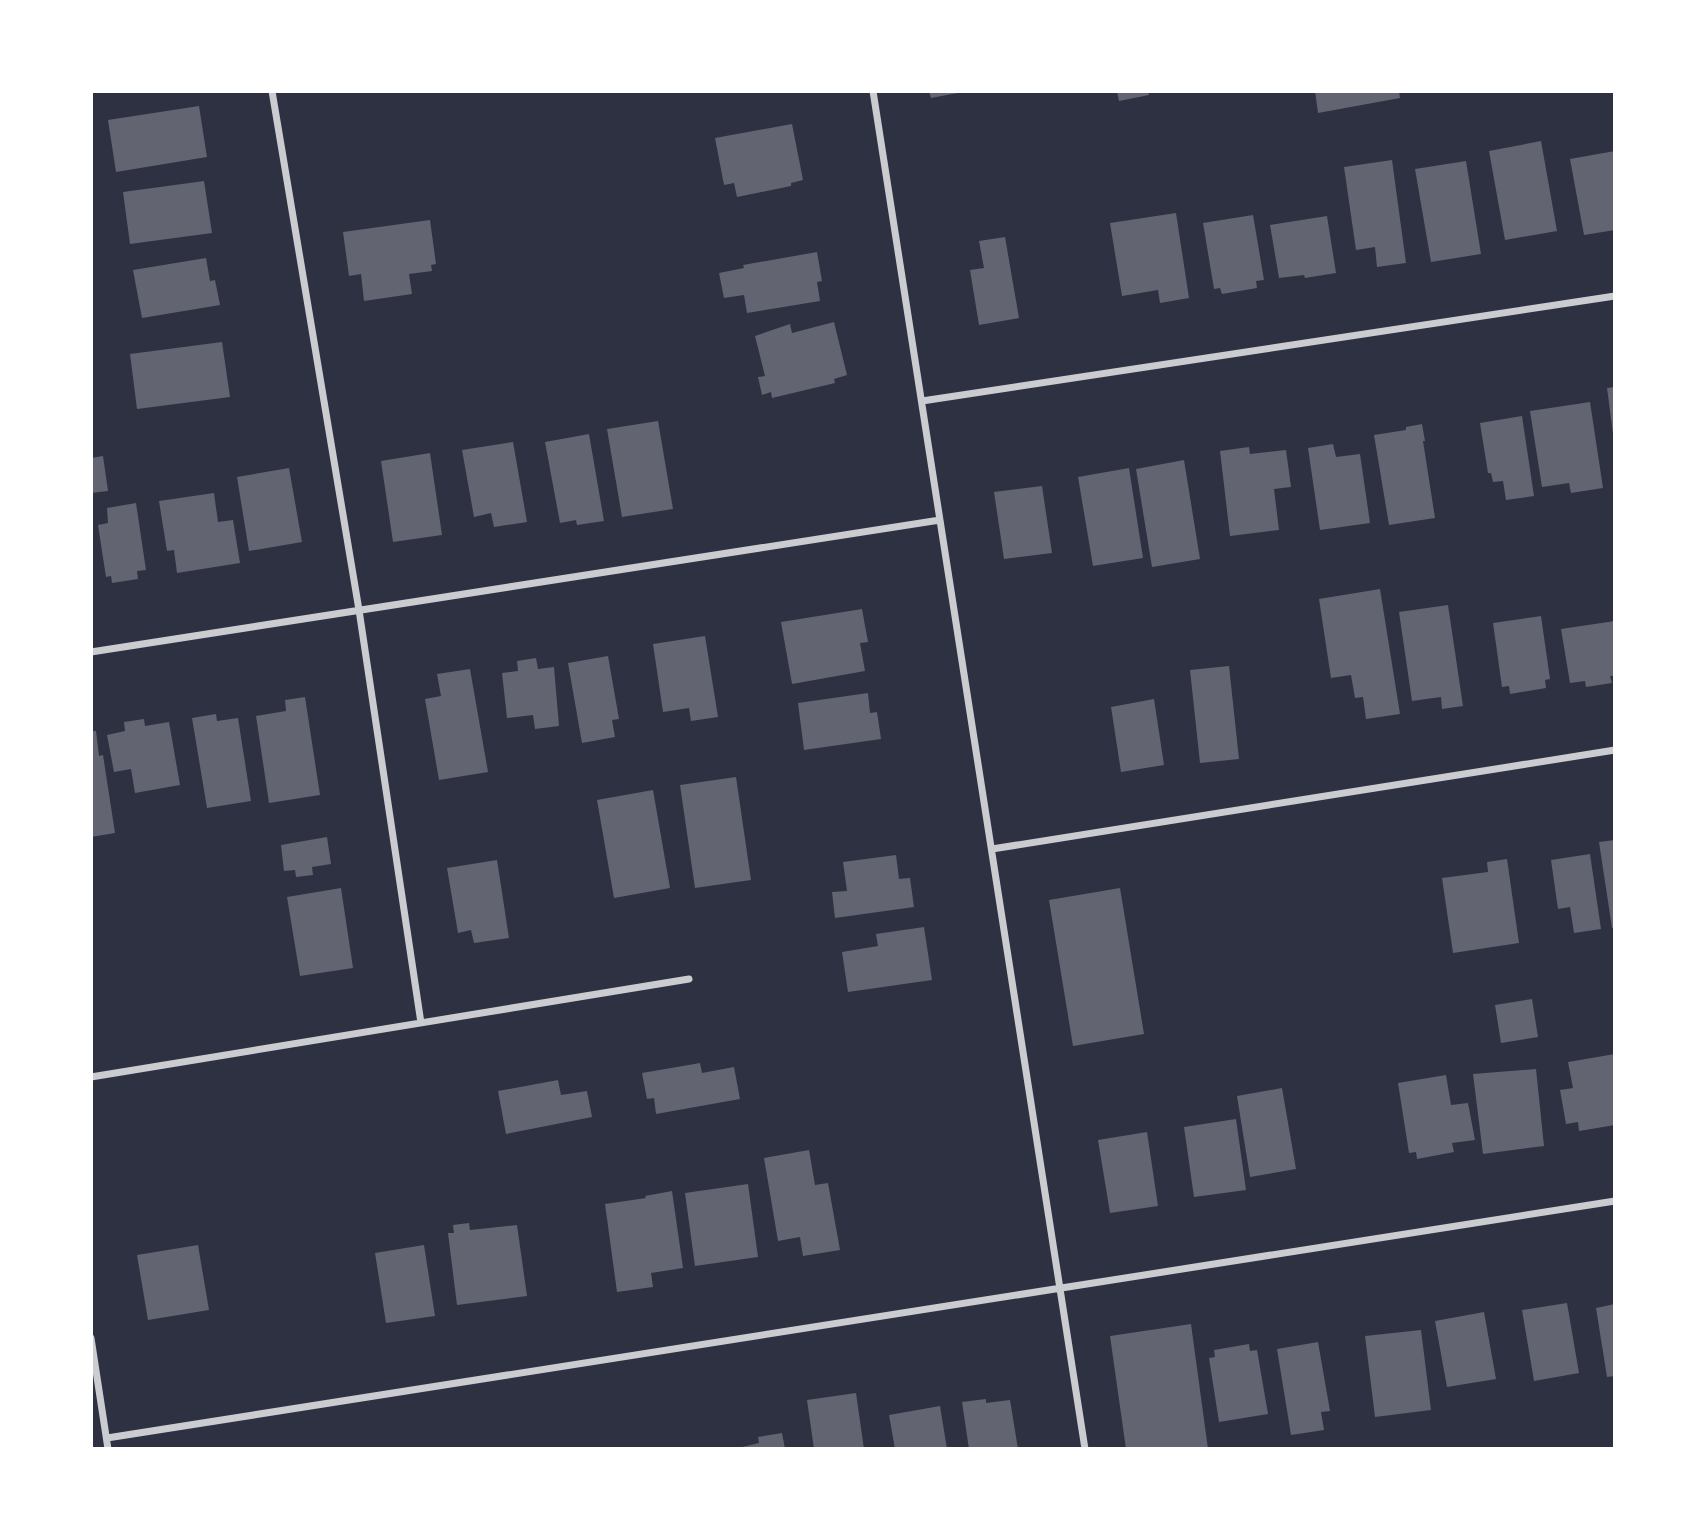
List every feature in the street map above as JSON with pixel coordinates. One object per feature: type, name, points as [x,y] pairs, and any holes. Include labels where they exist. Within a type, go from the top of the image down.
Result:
[{"type":"street","points":[[272,91],[359,610],[421,1023]]},
{"type":"street","points":[[873,91],[1085,1449]]},
{"type":"street","points":[[922,401],[1615,296]]},
{"type":"street","points":[[91,652],[940,520]]},
{"type":"street","points":[[992,849],[1615,750]]},
{"type":"street","points":[[91,1077],[689,979]]},
{"type":"street","points":[[107,1438],[1615,1202]]},
{"type":"street","points":[[91,1338],[108,1449]]},
{"type":"building","points":[[929,91],[963,91],[963,92],[931,98]]},
{"type":"building","points":[[1117,91],[1148,91],[1149,95],[1119,101]]},
{"type":"building","points":[[1315,91],[1399,91],[1400,98],[1318,113]]},
{"type":"building","points":[[199,106],[207,157],[116,172],[108,120]]},
{"type":"building","points":[[792,124],[803,180],[791,183],[791,186],[737,197],[734,183],[724,185],[715,138]]},
{"type":"building","points":[[1541,141],[1557,231],[1505,240],[1489,151]]},
{"type":"building","points":[[1615,151],[1615,230],[1584,235],[1570,159]]},
{"type":"building","points":[[1392,160],[1406,263],[1377,267],[1375,247],[1356,250],[1344,167]]},
{"type":"building","points":[[1466,161],[1481,254],[1431,262],[1415,169]]},
{"type":"building","points":[[204,181],[212,233],[130,244],[123,192]]},
{"type":"building","points":[[1176,213],[1189,298],[1160,303],[1158,290],[1122,296],[1110,223]]},
{"type":"building","points":[[1253,215],[1264,280],[1256,281],[1257,288],[1222,294],[1220,288],[1214,289],[1203,223]]},
{"type":"building","points":[[1327,216],[1336,273],[1305,278],[1304,275],[1279,278],[1270,225]]},
{"type":"building","points":[[430,220],[436,264],[431,265],[432,271],[409,274],[412,294],[364,301],[361,274],[349,276],[343,232]]},
{"type":"building","points":[[1005,237],[1019,318],[979,325],[970,270],[984,268],[979,241]]},
{"type":"building","points":[[817,252],[822,281],[817,282],[820,301],[747,313],[744,295],[724,298],[719,273],[744,268],[743,265]]},
{"type":"building","points":[[206,258],[210,281],[215,280],[220,305],[142,318],[133,270]]},
{"type":"building","points":[[834,322],[847,375],[834,379],[835,383],[772,398],[771,392],[762,395],[758,377],[765,376],[755,336],[790,324],[792,333]]},
{"type":"building","points":[[222,342],[230,397],[137,409],[130,354]]},
{"type":"building","points":[[1615,387],[1615,434],[1613,434],[1607,388]]},
{"type":"building","points":[[1590,402],[1603,488],[1571,493],[1569,483],[1542,487],[1530,411]]},
{"type":"building","points":[[1522,416],[1534,496],[1506,500],[1503,481],[1493,482],[1491,473],[1488,473],[1480,423]]},
{"type":"building","points":[[658,421],[673,509],[622,517],[607,429]]},
{"type":"building","points":[[1422,424],[1435,518],[1389,525],[1374,435],[1406,430],[1406,427]]},
{"type":"building","points":[[589,434],[604,521],[577,525],[576,520],[560,523],[545,442]]},
{"type":"building","points":[[513,442],[527,522],[494,527],[491,513],[474,517],[462,450]]},
{"type":"building","points":[[1333,444],[1336,457],[1360,454],[1370,523],[1320,530],[1308,448]]},
{"type":"building","points":[[1249,447],[1250,454],[1286,450],[1291,487],[1274,489],[1279,530],[1230,536],[1220,451]]},
{"type":"building","points":[[430,453],[442,535],[393,542],[381,461]]},
{"type":"building","points":[[103,456],[108,491],[91,493],[91,458]]},
{"type":"building","points":[[1184,460],[1200,559],[1152,567],[1136,469]]},
{"type":"building","points":[[289,468],[302,542],[249,551],[237,477]]},
{"type":"building","points":[[1129,468],[1143,558],[1093,566],[1078,477]]},
{"type":"building","points":[[1042,486],[1052,553],[1004,559],[994,492]]},
{"type":"building","points":[[214,493],[218,522],[233,520],[240,563],[177,573],[174,550],[167,551],[159,501]]},
{"type":"building","points":[[136,503],[146,570],[137,571],[138,579],[112,583],[111,576],[106,577],[98,525],[108,523],[107,508]]},
{"type":"building","points":[[1380,589],[1400,714],[1366,719],[1363,697],[1355,698],[1351,675],[1331,678],[1319,599]]},
{"type":"building","points":[[1448,605],[1463,706],[1442,709],[1441,697],[1412,701],[1399,612]]},
{"type":"building","points":[[862,609],[868,642],[860,643],[865,671],[792,684],[781,622]]},
{"type":"building","points":[[1541,616],[1550,679],[1545,680],[1546,688],[1510,694],[1509,686],[1502,687],[1493,623]]},
{"type":"building","points":[[1615,621],[1615,676],[1610,676],[1612,683],[1586,687],[1585,681],[1570,683],[1561,629]]},
{"type":"building","points":[[705,636],[718,717],[691,721],[689,708],[663,712],[653,644]]},
{"type":"building","points":[[608,656],[619,719],[612,720],[615,737],[582,743],[568,663]]},
{"type":"building","points":[[536,658],[538,669],[554,667],[559,726],[535,729],[533,715],[507,718],[502,673],[518,671],[517,661]]},
{"type":"building","points":[[1229,666],[1239,759],[1200,763],[1190,670]]},
{"type":"building","points":[[470,669],[488,772],[439,780],[425,699],[441,696],[437,674]]},
{"type":"building","points":[[868,693],[870,713],[877,712],[881,739],[804,750],[798,703]]},
{"type":"building","points":[[305,697],[320,795],[269,803],[256,716],[286,711],[285,700]]},
{"type":"building","points":[[1154,699],[1164,765],[1121,772],[1111,707]]},
{"type":"building","points":[[216,714],[217,721],[238,718],[251,801],[207,808],[192,718]]},
{"type":"building","points":[[144,719],[145,726],[169,722],[180,785],[135,793],[131,769],[114,772],[107,735],[125,731],[124,722]]},
{"type":"building","points":[[91,731],[96,731],[99,756],[103,755],[115,833],[91,837]]},
{"type":"building","points":[[736,777],[751,880],[695,888],[680,785]]},
{"type":"building","points":[[653,790],[670,888],[614,898],[597,800]]},
{"type":"building","points":[[327,837],[331,864],[312,867],[313,875],[296,877],[295,870],[284,871],[281,845]]},
{"type":"building","points":[[1615,840],[1615,927],[1612,928],[1599,842]]},
{"type":"building","points":[[1590,854],[1601,929],[1574,933],[1570,907],[1558,909],[1551,860]]},
{"type":"building","points":[[896,855],[899,879],[910,878],[914,907],[835,918],[832,892],[847,891],[843,862]]},
{"type":"building","points":[[1507,859],[1519,943],[1453,953],[1442,878],[1488,872],[1487,862]]},
{"type":"building","points":[[497,860],[509,938],[474,943],[471,930],[458,933],[447,868]]},
{"type":"building","points":[[341,888],[353,968],[300,976],[287,897]]},
{"type":"building","points":[[1120,888],[1144,1034],[1073,1046],[1049,900]]},
{"type":"building","points":[[924,927],[932,980],[848,992],[842,952],[878,946],[876,934]]},
{"type":"building","points":[[1532,999],[1538,1037],[1501,1043],[1495,1005]]},
{"type":"building","points":[[1615,1054],[1615,1125],[1579,1131],[1578,1122],[1566,1124],[1560,1090],[1573,1088],[1568,1062]]},
{"type":"building","points":[[700,1063],[702,1073],[734,1067],[740,1099],[656,1114],[654,1098],[647,1099],[642,1073]]},
{"type":"building","points":[[1536,1069],[1544,1146],[1483,1154],[1473,1074]]},
{"type":"building","points":[[1446,1075],[1451,1105],[1468,1103],[1475,1140],[1452,1143],[1454,1152],[1417,1159],[1416,1152],[1409,1153],[1398,1083]]},
{"type":"building","points":[[558,1080],[561,1095],[587,1091],[592,1117],[506,1134],[498,1091]]},
{"type":"building","points":[[1282,1088],[1296,1169],[1250,1177],[1237,1096]]},
{"type":"building","points":[[1236,1119],[1246,1190],[1194,1197],[1184,1127]]},
{"type":"building","points":[[1147,1132],[1158,1206],[1110,1213],[1098,1140]]},
{"type":"building","points":[[809,1150],[815,1185],[828,1183],[840,1250],[803,1256],[800,1237],[778,1241],[764,1158]]},
{"type":"building","points":[[748,1184],[758,1257],[695,1266],[685,1193]]},
{"type":"building","points":[[672,1191],[683,1268],[651,1273],[653,1287],[617,1292],[605,1204]]},
{"type":"building","points":[[469,1223],[470,1230],[517,1225],[527,1296],[457,1305],[448,1233],[454,1233],[453,1225]]},
{"type":"building","points":[[198,1245],[209,1310],[148,1320],[137,1255]]},
{"type":"building","points":[[424,1245],[435,1316],[386,1323],[375,1253]]},
{"type":"building","points":[[1567,1303],[1579,1373],[1534,1381],[1522,1310]]},
{"type":"building","points":[[1615,1304],[1615,1376],[1607,1377],[1596,1308]]},
{"type":"building","points":[[1484,1312],[1496,1379],[1447,1387],[1435,1321]]},
{"type":"building","points":[[1191,1324],[1208,1449],[1126,1449],[1110,1336]]},
{"type":"building","points":[[1421,1330],[1431,1410],[1375,1417],[1365,1336]]},
{"type":"building","points":[[1318,1342],[1330,1411],[1321,1412],[1324,1430],[1291,1435],[1277,1349]]},
{"type":"building","points":[[1249,1344],[1250,1351],[1257,1350],[1268,1414],[1219,1422],[1209,1358],[1215,1357],[1214,1350]]},
{"type":"building","points":[[856,1393],[864,1449],[814,1449],[807,1400]]},
{"type":"building","points":[[986,1399],[986,1403],[1010,1400],[1018,1449],[969,1449],[962,1402]]},
{"type":"building","points":[[940,1406],[947,1449],[895,1449],[889,1415]]},
{"type":"building","points":[[782,1433],[785,1449],[734,1449],[759,1443],[758,1437]]}]
